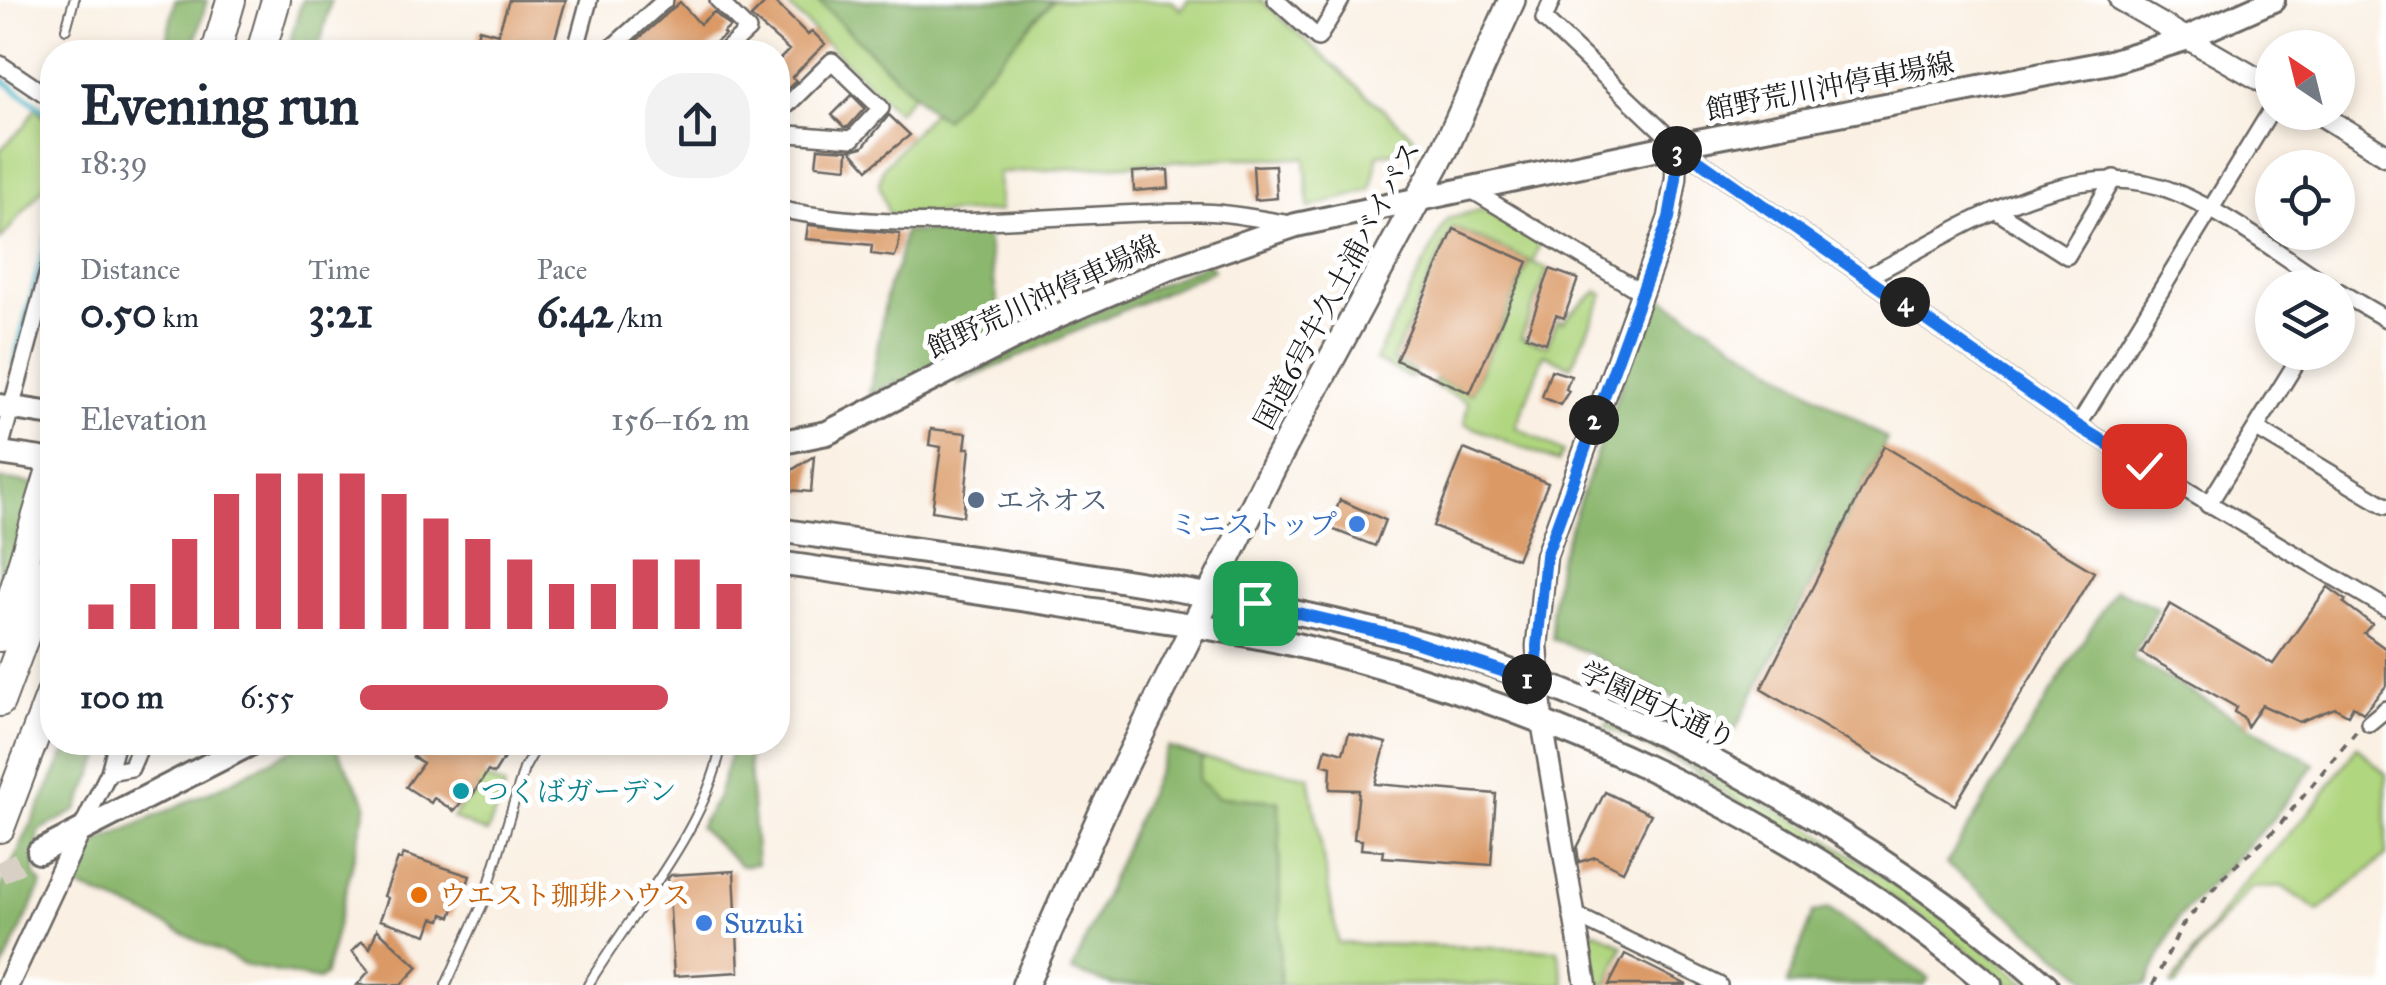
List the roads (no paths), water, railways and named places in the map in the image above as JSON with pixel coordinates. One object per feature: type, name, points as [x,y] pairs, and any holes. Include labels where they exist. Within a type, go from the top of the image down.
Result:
[{"type":"highway","points":[[219,40],[231,0]]},
{"type":"highway","points":[[264,40],[276,0]]},
{"type":"highway","name":"国道6号牛久土浦バイパス","points":[[1195,625],[1311,394],[1525,7]]},
{"type":"highway","points":[[0,637],[40,488]]},
{"type":"highway","points":[[0,702],[40,594]]},
{"type":"highway","points":[[1025,985],[1106,804],[1195,625]]},
{"type":"highway","points":[[0,828],[40,724]]},
{"type":"highway","points":[[12,800],[40,747]]},
{"type":"main road","name":"館野荒川沖停車場線","points":[[790,441],[828,433],[1072,309],[1165,270],[1296,225],[1677,145],[2091,66],[2185,40],[2273,0]]},
{"type":"main road","points":[[6,407],[40,412]]},
{"type":"main road","points":[[0,451],[40,460]]},
{"type":"main road","name":"学園西大通り","points":[[790,532],[1210,595],[1400,637],[1538,683],[1701,756],[1773,794],[1942,904],[2046,985]]},
{"type":"main road","points":[[790,565],[1195,625],[1371,664],[1502,705],[1710,796],[1909,921],[1990,985]]},
{"type":"main road","points":[[39,852],[228,755]]},
{"type":"street","points":[[580,40],[590,0]]},
{"type":"street","points":[[621,40],[665,0]]},
{"type":"street","points":[[718,0],[748,30],[737,40]]},
{"type":"street","points":[[1276,0],[1318,38],[1341,0]]},
{"type":"street","points":[[1525,7],[1552,0]]},
{"type":"street","points":[[2120,0],[2255,78]]},
{"type":"street","points":[[1525,7],[1677,145],[2078,426],[2386,608]]},
{"type":"street","points":[[790,102],[832,60],[881,108],[852,139],[790,134]]},
{"type":"street","points":[[0,64],[40,91]]},
{"type":"street","points":[[2078,426],[2260,130]]},
{"type":"street","points":[[2345,130],[2386,155]]},
{"type":"street","points":[[1586,985],[1538,683],[1537,646],[1546,556],[1669,218],[1677,145]]},
{"type":"street","points":[[1869,276],[2058,187],[2114,178],[2160,186],[2211,212],[2304,270]]},
{"type":"street","points":[[1998,212],[2067,256],[2114,178]]},
{"type":"street","points":[[1468,188],[1641,292]]},
{"type":"street","points":[[790,211],[905,223],[1204,212],[1296,225]]},
{"type":"street","points":[[0,451],[6,407],[40,301]]},
{"type":"street","points":[[2355,301],[2386,319]]},
{"type":"street","points":[[35,319],[40,320]]},
{"type":"street","points":[[2208,505],[2292,370]]},
{"type":"street","points":[[2257,429],[2386,506]]},
{"type":"street","points":[[2369,723],[2386,709]]},
{"type":"street","points":[[8,985],[113,755]]},
{"type":"street","points":[[108,772],[131,768],[136,755]]},
{"type":"street","points":[[1572,913],[1719,985]]},
{"type":"lane","points":[[66,29],[74,0]]},
{"type":"lane","points":[[446,985],[484,901],[524,769],[532,755]]},
{"type":"lane","points":[[588,985],[699,812],[720,755]]},
{"type":"waterway","points":[[0,78],[40,107]]},
{"type":"waterway","points":[[14,364],[40,265]]},
{"type":"tunnel","points":[[0,873],[39,852]]},
{"type":"place","name":"エネオス","points":[[976,500]]},
{"type":"place","name":"ミニストップ","points":[[1357,524]]},
{"type":"place","name":"つくばガーデン","points":[[461,791]]},
{"type":"place","name":"ウエスト珈琲ハウス","points":[[419,895]]},
{"type":"place","name":"Suzuki","points":[[704,923]]}]
